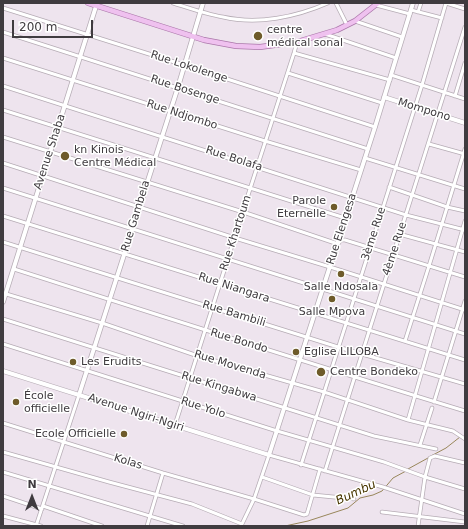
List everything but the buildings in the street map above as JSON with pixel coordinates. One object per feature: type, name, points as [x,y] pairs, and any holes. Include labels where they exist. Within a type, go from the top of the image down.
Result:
[{"type":"main road","points":[[88,3],[97,4],[215,42],[236,46],[260,47],[297,42],[325,34],[347,25],[377,4]]},
{"type":"street","points":[[173,3],[224,18],[264,19],[301,13],[328,3]]},
{"type":"street","name":"Rue Gambela","points":[[79,394],[178,87],[203,3]]},
{"type":"street","points":[[336,3],[347,25]]},
{"type":"street","name":"Rue Elengesa","points":[[269,455],[316,314],[345,218],[390,80],[402,37],[414,3]]},
{"type":"street","points":[[418,12],[421,3]]},
{"type":"street","points":[[446,3],[465,10]]},
{"type":"street","name":"3ème Rue","points":[[301,465],[422,85],[446,3]]},
{"type":"street","name":"Avenue Shaba","points":[[3,302],[4,293],[14,269],[97,4]]},
{"type":"street","points":[[377,4],[442,18]]},
{"type":"street","name":"Rue Lokolenge","points":[[3,8],[184,64],[375,128]]},
{"type":"street","points":[[354,20],[402,37]]},
{"type":"street","name":"4ème Rue","points":[[325,471],[465,27]]},
{"type":"street","name":"Rue Bosenge","points":[[3,32],[368,149]]},
{"type":"street","points":[[325,34],[396,58]]},
{"type":"street","points":[[460,41],[465,43]]},
{"type":"street","name":"Rue Khartoum","points":[[176,425],[297,42]]},
{"type":"street","points":[[294,53],[390,80]]},
{"type":"street","name":"Rue Ndjombo","points":[[3,58],[170,110],[265,142],[361,170]]},
{"type":"street","points":[[455,96],[465,63]]},
{"type":"street","points":[[288,73],[382,103]]},
{"type":"street","points":[[391,75],[465,99]]},
{"type":"street","name":"Rue Bolafa","points":[[3,86],[406,215],[464,230]]},
{"type":"street","name":"Mompono","points":[[384,97],[465,123]]},
{"type":"street","points":[[3,110],[345,218]]},
{"type":"street","points":[[3,136],[243,212],[338,244],[341,240],[345,240],[465,277]]},
{"type":"street","points":[[429,144],[464,154]]},
{"type":"street","points":[[405,341],[465,149]]},
{"type":"street","points":[[365,158],[465,189]]},
{"type":"street","points":[[3,163],[235,238],[330,266],[464,310]]},
{"type":"street","points":[[389,187],[447,207],[465,211]]},
{"type":"street","points":[[3,188],[465,334]]},
{"type":"street","name":"Rue Niangara","points":[[3,216],[465,360]]},
{"type":"street","points":[[408,420],[456,250],[464,230],[465,221]]},
{"type":"street","points":[[399,234],[465,252]]},
{"type":"street","name":"Rue Bambili","points":[[3,242],[308,338],[465,384]]},
{"type":"street","name":"Rue Bondo","points":[[14,269],[354,378],[465,411]]},
{"type":"street","name":"Rue Movenda","points":[[4,293],[102,323],[198,356],[324,392],[347,401],[458,434],[464,438]]},
{"type":"street","points":[[434,402],[448,355],[464,310],[465,301]]},
{"type":"street","name":"Rue Kingabwa","points":[[3,319],[340,426],[384,438],[436,449]]},
{"type":"street","name":"Rue Yolo","points":[[3,344],[277,432],[309,440],[465,489]]},
{"type":"street","name":"Avenue Ngiri-Ngiri","points":[[3,371],[269,455]]},
{"type":"street","points":[[3,516],[38,526],[79,394]]},
{"type":"street","points":[[420,445],[432,408]]},
{"type":"street","name":"Kolas","points":[[3,423],[163,473],[254,499],[305,516],[313,495]]},
{"type":"street","points":[[3,452],[56,468],[192,504],[242,525],[254,499],[269,455],[384,488],[465,514]]},
{"type":"street","points":[[418,526],[425,477],[430,458],[433,456],[465,463]]},
{"type":"street","points":[[313,495],[320,469]]},
{"type":"street","points":[[3,472],[183,526]]},
{"type":"street","points":[[146,526],[163,473]]},
{"type":"street","points":[[262,477],[313,495],[354,499]]},
{"type":"street","points":[[3,496],[102,526]]},
{"type":"street","points":[[382,512],[465,522]]},
{"type":"waterway","name":"Bumbu","points":[[431,456],[446,448],[460,437]]},
{"type":"waterway","name":"Bumbu","points":[[408,469],[428,458]]},
{"type":"waterway","name":"Bumbu","points":[[285,526],[308,521],[348,508],[360,498],[382,491],[393,478],[406,471]]},
{"type":"place","name":"centre médical sonal","points":[[258,36]]},
{"type":"place","name":"kn Kinois Centre Médical","points":[[65,156]]},
{"type":"place","name":"Parole Eternelle","points":[[334,207]]},
{"type":"place","name":"Salle Ndosala","points":[[341,274]]},
{"type":"place","name":"Salle Mpova","points":[[332,299]]},
{"type":"place","name":"Eglise LILOBA","points":[[296,352]]},
{"type":"place","name":"Les Erudits","points":[[73,362]]},
{"type":"place","name":"Centre Bondeko","points":[[321,372]]},
{"type":"place","name":"École officielle","points":[[16,402]]},
{"type":"place","name":"Ecole Officielle","points":[[124,434]]}]
